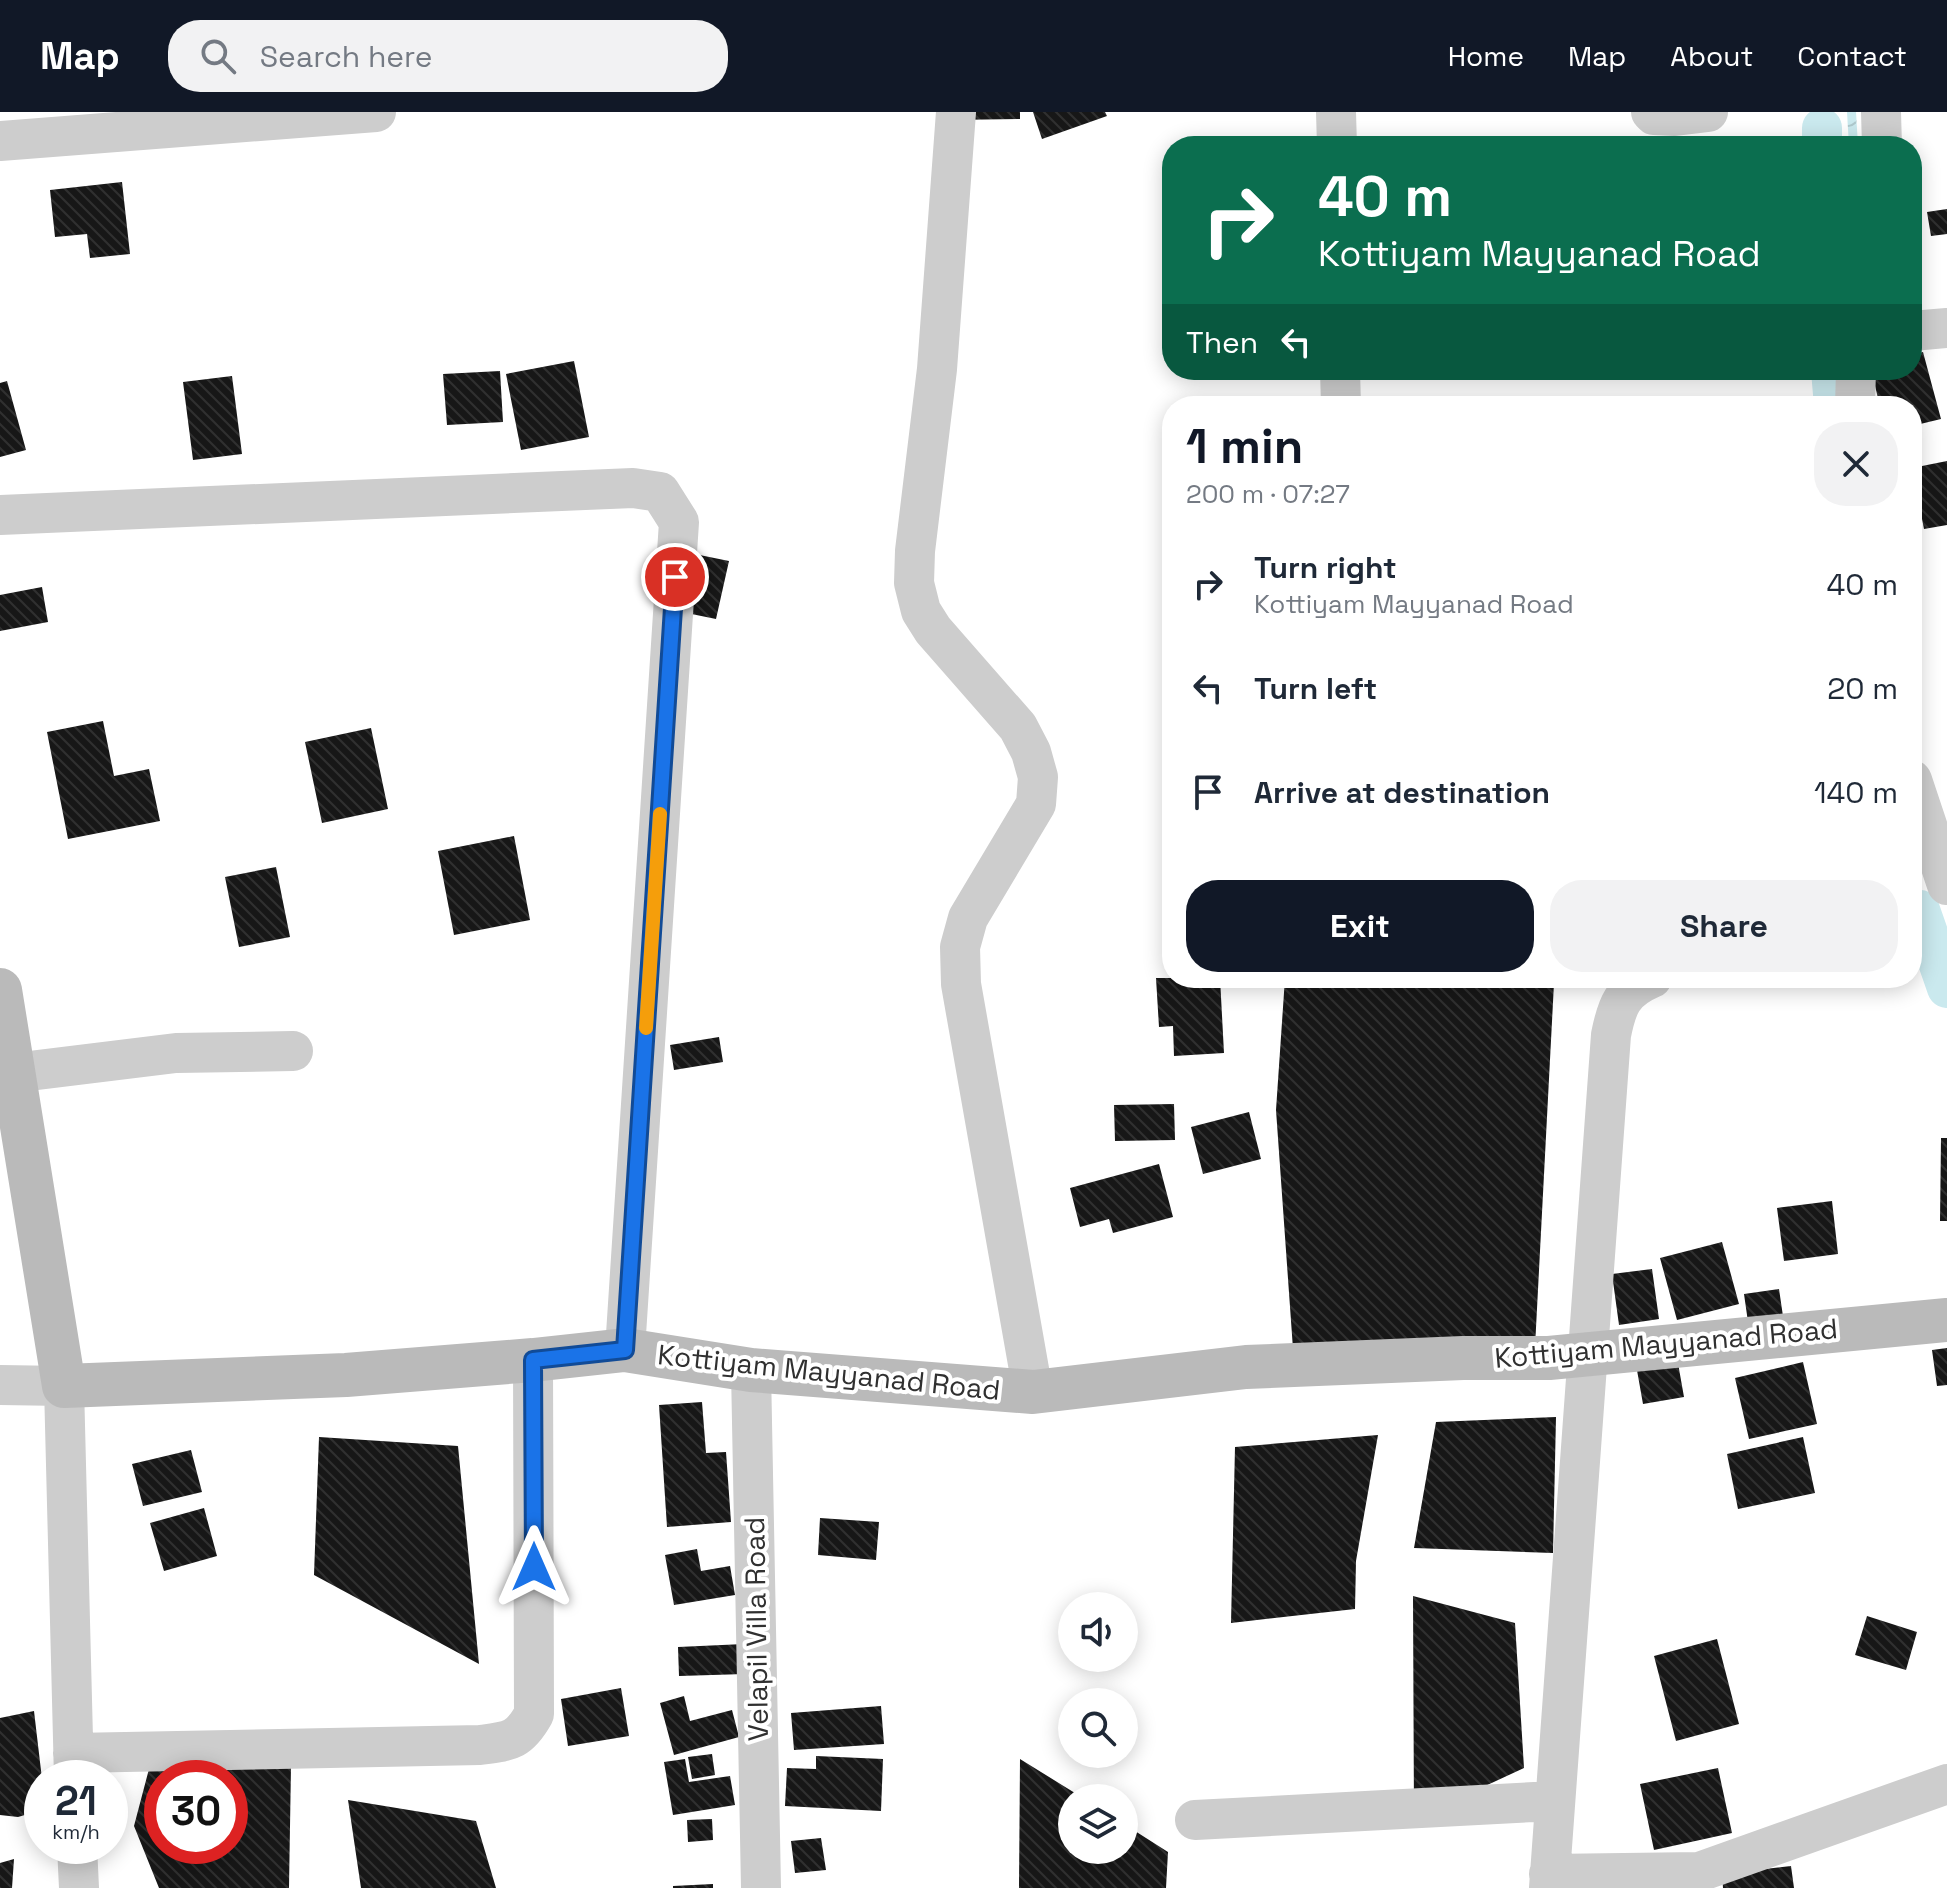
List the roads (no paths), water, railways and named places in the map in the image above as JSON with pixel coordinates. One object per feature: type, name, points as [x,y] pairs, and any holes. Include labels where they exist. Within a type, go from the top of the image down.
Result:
[{"type":"street","points":[[0,141],[376,112]]},
{"type":"street","points":[[956,112],[937,369],[915,551],[914,583],[921,611],[933,630],[1018,727],[1031,752],[1038,777],[1036,804],[968,918],[960,947],[961,984],[1033,1392]]},
{"type":"street","points":[[1336,112],[1337,136]]},
{"type":"street","points":[[1651,112],[1654,115],[1675,116],[1708,112]]},
{"type":"street","points":[[1881,112],[1882,136]]},
{"type":"street","points":[[1922,330],[1947,328]]},
{"type":"street","points":[[0,515],[633,488],[660,492],[679,522],[625,1350]]},
{"type":"street","points":[[1922,825],[1934,878]]},
{"type":"street","points":[[1632,988],[1617,1005],[1611,1035],[1549,1881],[1699,1872],[1944,1785]]},
{"type":"street","points":[[0,990],[64,1386],[74,1760]]},
{"type":"street","points":[[13,1073],[176,1053],[293,1051]]},
{"type":"street","name":"Kottiyam Mayyanad Road","points":[[64,1386],[346,1375],[625,1350],[751,1370],[1033,1392],[1246,1367],[1463,1358],[1549,1358],[1947,1320]]},
{"type":"street","points":[[128,1762],[480,1745],[505,1741],[524,1732],[534,1714],[533,1360]]},
{"type":"street","name":"Velapil Villa Road","points":[[751,1370],[761,1888]]},
{"type":"street","points":[[0,1385],[64,1386]]},
{"type":"street","points":[[1195,1820],[1554,1801]]},
{"type":"street","points":[[78,1864],[79,1888]]},
{"type":"water","points":[[1847,112],[1856,112],[1857,136],[1848,136]]},
{"type":"waterway","points":[[1822,128],[1822,136]]},
{"type":"waterway","points":[[1832,380],[1833,396]]},
{"type":"waterway","points":[[1922,916],[1947,988]]}]
